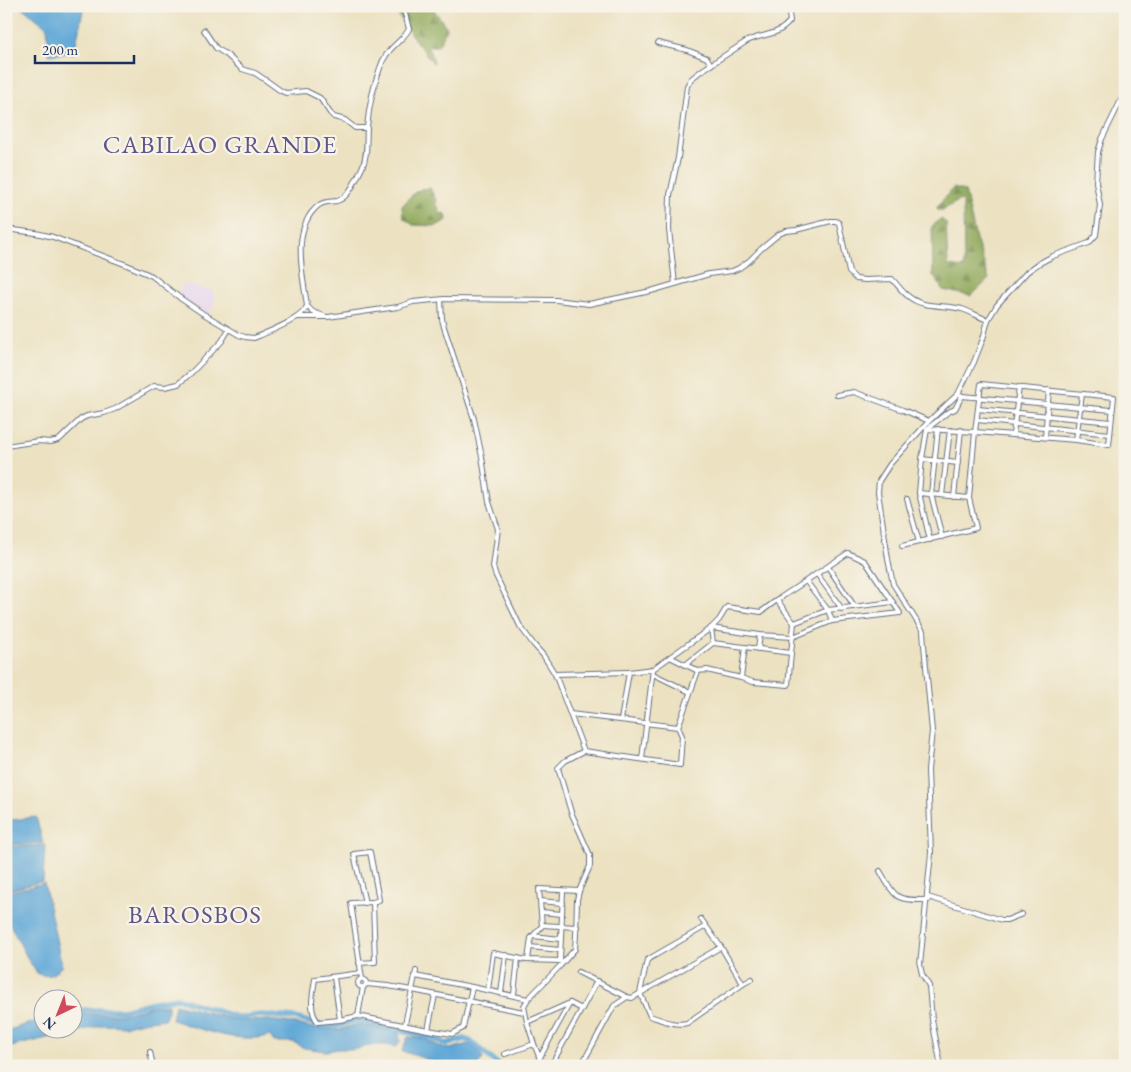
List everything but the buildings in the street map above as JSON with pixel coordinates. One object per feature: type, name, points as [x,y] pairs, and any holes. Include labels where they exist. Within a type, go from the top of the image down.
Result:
[{"type":"street","points":[[6,229],[53,237],[152,276],[202,313],[245,337],[254,338],[298,317],[307,306],[301,269],[301,242],[304,228],[318,206],[343,198],[352,187],[363,166],[373,92],[381,62],[409,29],[403,6]]},
{"type":"street","points":[[675,284],[669,230],[670,195],[678,158],[687,86],[691,79],[747,41],[755,37],[772,34],[785,26],[790,21],[788,6]]},
{"type":"street","points":[[204,30],[216,48],[242,69],[255,73],[281,92],[306,91],[320,98],[334,117],[345,120],[355,128],[367,128]]},
{"type":"street","points":[[658,42],[707,58],[711,65]]},
{"type":"street","points":[[930,540],[919,493],[927,429],[948,412],[955,409],[983,339],[988,320],[1000,301],[1027,272],[1038,264],[1089,243],[1096,235],[1100,205],[1096,182],[1098,152],[1102,139],[1125,92]]},
{"type":"street","points":[[298,317],[328,317],[413,302],[441,300],[556,300],[589,304],[616,299],[708,274],[732,271],[739,268],[779,234],[823,222],[836,221],[839,223],[849,272],[856,279],[892,279],[907,296],[918,302],[963,310],[988,320]]},
{"type":"street","points":[[441,300],[442,319],[474,419],[489,502],[498,529],[493,567],[520,626],[555,674],[584,751]]},
{"type":"street","points":[[307,306],[317,314],[328,317]]},
{"type":"street","points":[[6,446],[39,441],[55,441],[60,439],[81,419],[87,416],[115,410],[154,386],[165,387],[178,384],[222,342],[229,329]]},
{"type":"street","points":[[902,546],[976,528],[969,498],[976,432],[978,409],[980,398],[981,384],[1114,397],[1109,445],[1013,434],[976,432],[961,430],[927,429]]},
{"type":"street","points":[[1013,434],[1019,387]]},
{"type":"street","points":[[1045,437],[1049,390]]},
{"type":"street","points":[[837,395],[854,392],[929,421]]},
{"type":"street","points":[[1076,440],[1082,394]]},
{"type":"street","points":[[942,1066],[932,1020],[929,986],[922,974],[920,965],[931,853],[928,770],[932,731],[922,632],[893,584],[878,492],[879,481],[890,464],[929,421],[960,395],[1112,410]]},
{"type":"street","points":[[978,409],[1111,422]]},
{"type":"street","points":[[977,420],[1110,434]]},
{"type":"street","points":[[938,429],[931,494],[942,537]]},
{"type":"street","points":[[942,495],[950,430]]},
{"type":"street","points":[[954,497],[961,430]]},
{"type":"street","points":[[922,459],[958,463]]},
{"type":"street","points":[[919,493],[969,498]]},
{"type":"street","points":[[907,499],[919,542]]},
{"type":"street","points":[[642,759],[653,671],[711,628],[719,620],[727,607],[761,612],[848,553],[865,561],[900,613]]},
{"type":"street","points":[[828,567],[856,607]]},
{"type":"street","points":[[817,574],[842,609]]},
{"type":"street","points":[[806,581],[828,610],[832,621]]},
{"type":"street","points":[[670,657],[698,671],[707,670],[753,682],[788,685],[794,623],[777,600]]},
{"type":"street","points":[[794,623],[828,610],[893,602]]},
{"type":"street","points":[[711,628],[760,635],[793,637],[832,621],[910,612]]},
{"type":"street","points":[[711,628],[713,643]]},
{"type":"street","points":[[758,649],[760,635]]},
{"type":"street","points":[[684,664],[713,643],[791,654]]},
{"type":"street","points":[[741,678],[745,648]]},
{"type":"street","points":[[555,674],[653,671],[690,692]]},
{"type":"street","points":[[541,1063],[524,1012],[524,1006],[528,999],[575,949],[577,900],[590,866],[590,855],[571,812],[558,768],[584,751],[680,765],[682,736],[678,727],[698,671]]},
{"type":"street","points":[[621,720],[629,672]]},
{"type":"street","points":[[570,714],[678,727]]},
{"type":"street","points":[[358,1016],[365,981],[362,979],[359,964],[351,903],[365,903],[379,900],[370,852],[354,854],[365,903]]},
{"type":"street","points":[[880,871],[894,894],[904,899],[928,898],[1002,920],[1022,914]]},
{"type":"street","points":[[528,960],[532,938],[542,925],[539,889],[579,891]]},
{"type":"street","points":[[488,990],[493,953],[528,960],[560,961],[563,891]]},
{"type":"street","points":[[540,901],[563,903]]},
{"type":"street","points":[[359,964],[375,962],[374,902]]},
{"type":"street","points":[[541,912],[562,914]]},
{"type":"street","points":[[701,919],[742,984]]},
{"type":"street","points":[[542,925],[576,927]]},
{"type":"street","points":[[706,926],[647,960],[640,994],[650,1016],[664,1021],[680,1024],[687,1023],[752,979]]},
{"type":"street","points":[[533,936],[561,939]]},
{"type":"street","points":[[530,947],[560,950]]},
{"type":"street","points":[[578,972],[632,998],[720,947]]},
{"type":"street","points":[[501,993],[506,955]]},
{"type":"street","points":[[514,994],[518,958]]},
{"type":"street","points":[[404,1024],[416,971]]},
{"type":"street","points":[[361,973],[315,979],[312,1009],[314,1017],[318,1022],[358,1016],[452,1034],[463,1028],[472,987]]},
{"type":"street","points":[[415,976],[528,999]]},
{"type":"street","points":[[334,977],[340,1020]]},
{"type":"street","points":[[553,1062],[597,981]]},
{"type":"street","points":[[364,986],[382,985],[524,1012]]},
{"type":"street","points":[[428,1030],[435,995]]},
{"type":"street","points":[[581,1066],[614,1006],[627,997]]},
{"type":"street","points":[[570,1003],[582,1009]]},
{"type":"street","points":[[527,1022],[570,1003]]},
{"type":"street","points":[[541,1063],[570,1003]]},
{"type":"street","points":[[505,1054],[534,1044]]},
{"type":"street","points":[[150,1052],[153,1066]]},
{"type":"street","points":[[541,1063],[553,1062],[560,1066]]},
{"type":"shaded area","points":[[184,283],[214,292],[214,305],[207,314],[178,296]]},
{"type":"green space","points":[[397,6],[431,6],[447,28],[438,46],[427,46],[434,64],[395,10]]},
{"type":"green space","points":[[430,188],[437,202],[435,204],[439,208],[438,213],[446,214],[447,220],[436,226],[413,225],[403,217],[402,206],[414,193],[421,189]]},
{"type":"green space","points":[[953,188],[965,191],[976,239],[989,279],[971,296],[943,290],[933,275],[932,226],[941,219],[946,223],[948,266],[964,268],[963,201],[960,200],[943,210],[938,210],[937,207]]},
{"type":"water","points":[[20,6],[84,6],[74,53],[49,55],[47,27]]},
{"type":"water","points":[[36,817],[43,843],[6,845],[6,827],[10,820]]},
{"type":"water","points":[[45,845],[43,881],[6,891],[6,847]]},
{"type":"water","points":[[44,883],[62,966],[54,973],[45,976],[38,974],[29,961],[6,917],[6,893]]},
{"type":"water","points":[[168,1004],[165,1019],[125,1026],[104,1025],[82,1030],[82,1014],[125,1014],[152,1006]]},
{"type":"water","points":[[175,1004],[239,1021],[268,1020],[313,1028],[339,1030],[357,1024],[399,1033],[400,1041],[396,1047],[370,1045],[358,1049],[326,1051],[304,1048],[293,1042],[274,1042],[270,1036],[256,1038],[234,1037],[213,1033],[172,1020]]},
{"type":"water","points":[[32,1022],[32,1040],[39,1040],[6,1048],[6,1031]]},
{"type":"water","points":[[408,1037],[425,1039],[450,1049],[468,1044],[480,1053],[483,1059],[476,1066],[451,1066],[432,1061],[402,1051]]},
{"type":"waterway","points":[[82,1010],[123,1010],[177,998],[239,1018],[261,1015],[295,1018],[323,1026],[337,1026],[356,1020],[429,1037],[447,1044],[464,1039],[470,1041],[500,1066]]},
{"type":"district","name":"CABILAO GRANDE","points":[[220,144]]},
{"type":"district","name":"BAROSBOS","points":[[195,914]]}]
